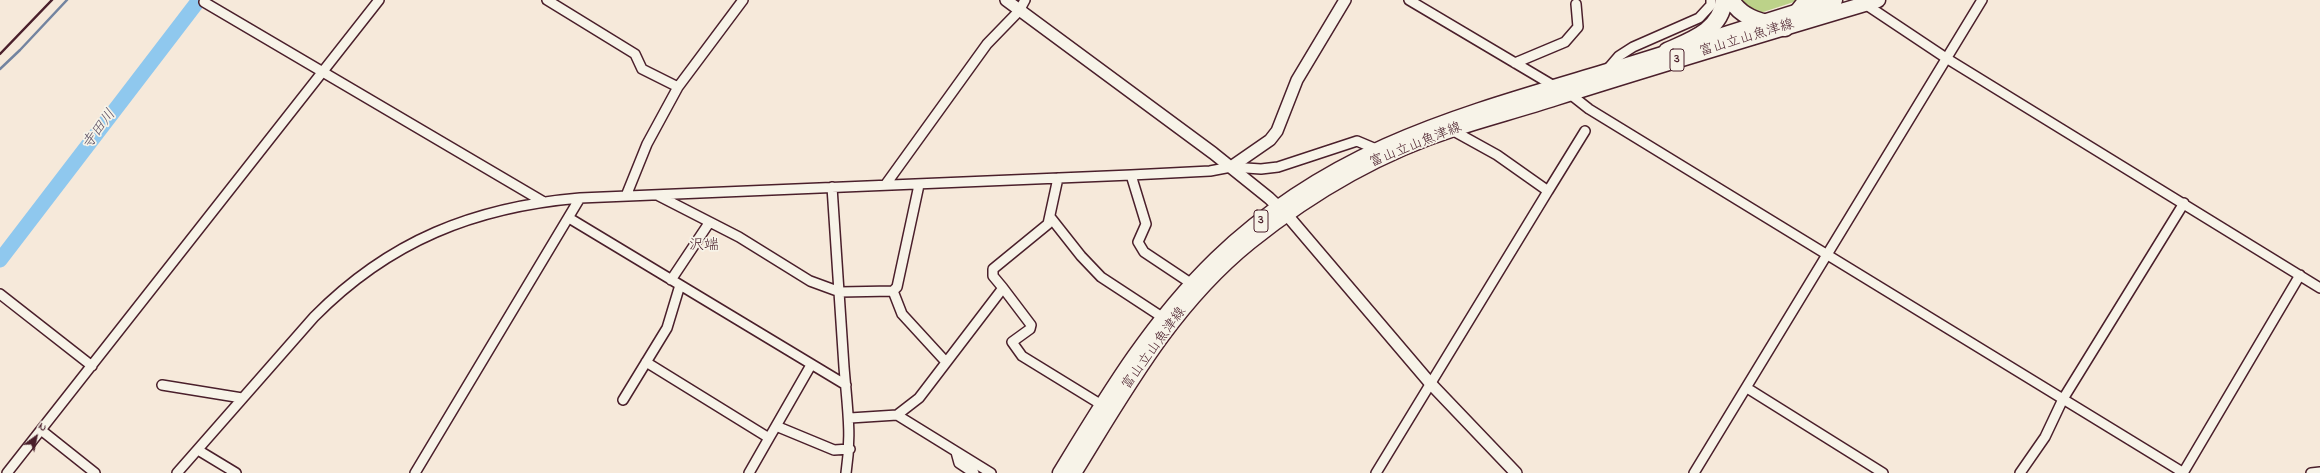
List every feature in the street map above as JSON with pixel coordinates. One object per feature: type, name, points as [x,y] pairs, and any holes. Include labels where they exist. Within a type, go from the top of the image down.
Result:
[{"type":"highway","points":[[1667,51],[1691,40],[1713,26],[1720,15],[1724,0]]},
{"type":"highway","points":[[1731,0],[1741,13],[1785,28],[1804,5]]},
{"type":"main road","name":"富山立山魚津線","points":[[1060,473],[1169,325],[1250,242],[1283,211],[1332,172],[1376,149],[1446,126],[1554,86],[1762,21],[1804,5],[1835,0]]},
{"type":"main road","name":"富山立山魚津線","points":[[1074,473],[1129,362],[1162,317],[1192,284],[1236,241],[1283,211],[1309,198],[1346,176],[1446,126],[1570,94],[1871,2]]},
{"type":"street","points":[[7,473],[324,72],[379,0]]},
{"type":"street","points":[[547,0],[636,54],[642,69],[678,87]]},
{"type":"street","points":[[626,196],[647,144],[678,87],[743,0]]},
{"type":"street","points":[[1006,0],[1231,167],[1283,211],[1430,383],[1516,473]]},
{"type":"street","points":[[886,184],[988,44],[1019,11],[1025,0]]},
{"type":"street","points":[[1231,167],[1270,140],[1277,131],[1297,80],[1345,0]]},
{"type":"street","points":[[1409,0],[1554,86]]},
{"type":"street","points":[[1606,71],[1619,56],[1633,47],[1699,18],[1711,5],[1711,0]]},
{"type":"street","points":[[1694,473],[1982,0]]},
{"type":"street","points":[[204,2],[542,201]]},
{"type":"street","points":[[1871,2],[1946,58],[2320,288]]},
{"type":"street","points":[[1515,63],[1565,42],[1578,27],[1576,4]]},
{"type":"street","points":[[1570,94],[1589,109],[2184,473],[2300,276]]},
{"type":"street","points":[[1446,126],[1490,150],[1548,191]]},
{"type":"street","points":[[1376,473],[1585,131]]},
{"type":"street","points":[[177,473],[242,398],[338,292],[391,254],[434,232],[471,217],[542,201],[580,198],[659,196],[886,184],[919,185],[1131,175],[1210,171],[1231,167],[1261,169],[1278,167],[1357,141],[1376,149]]},
{"type":"street","points":[[1131,175],[1146,224],[1138,242],[1144,252],[1192,284]]},
{"type":"street","points":[[1058,178],[1051,218],[1048,224],[993,269],[993,276],[1004,288],[1031,325],[1030,329],[1012,342],[1022,356],[1107,408]]},
{"type":"street","points":[[659,196],[739,237],[810,282],[840,292],[893,291],[897,287],[919,185]]},
{"type":"street","points":[[832,187],[846,385],[850,418],[850,449],[846,473]]},
{"type":"street","points":[[415,473],[580,198]]},
{"type":"street","points":[[2020,473],[2045,437],[2063,399],[2184,203]]},
{"type":"street","points":[[569,218],[846,385]]},
{"type":"street","points":[[1051,218],[1081,256],[1101,277],[1162,317]]},
{"type":"street","points":[[671,280],[710,223]]},
{"type":"street","points":[[623,400],[667,328],[680,285]]},
{"type":"street","points":[[850,418],[897,415],[919,398],[1004,288]]},
{"type":"street","points":[[893,291],[902,314],[946,362]]},
{"type":"street","points":[[0,294],[92,366]]},
{"type":"street","points":[[646,362],[769,438]]},
{"type":"street","points":[[749,473],[811,365]]},
{"type":"street","points":[[162,385],[242,398]]},
{"type":"street","points":[[1747,388],[1883,473]]},
{"type":"street","points":[[897,415],[991,473]]},
{"type":"street","points":[[776,426],[834,450],[850,449]]},
{"type":"street","points":[[41,430],[95,473]]},
{"type":"street","points":[[198,450],[236,473]]},
{"type":"street","points":[[956,452],[958,463],[974,473]]},
{"type":"street","points":[[2311,473],[2320,472]]},
{"type":"green space","points":[[1735,0],[1800,0],[1757,14]]},
{"type":"waterway","points":[[0,69],[67,0]]},
{"type":"waterway","name":"寺田川","points":[[0,260],[199,0]]},
{"type":"railway","points":[[0,54],[52,0]]},
{"type":"district","name":"沢端","points":[[704,247]]}]
